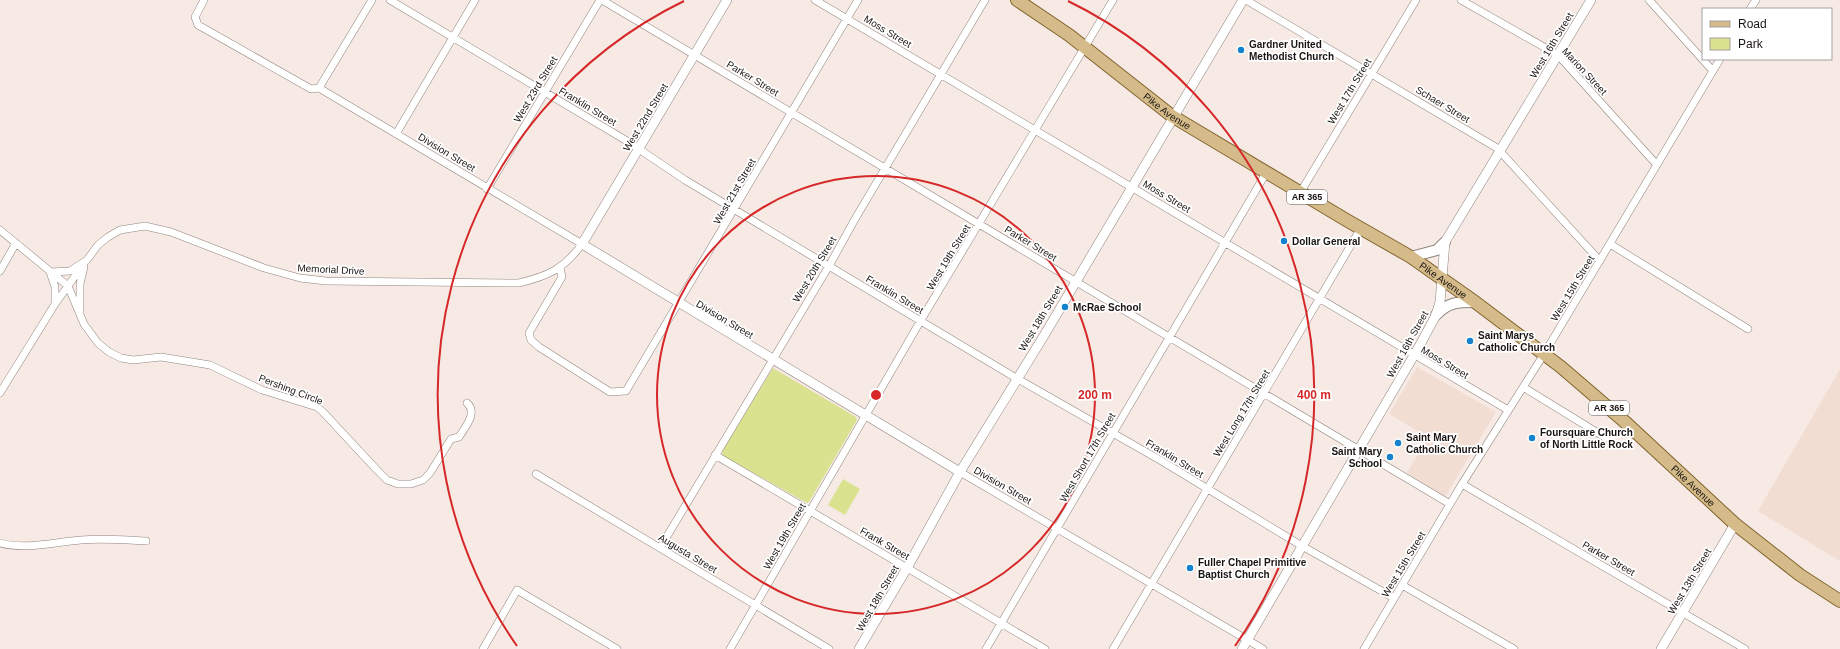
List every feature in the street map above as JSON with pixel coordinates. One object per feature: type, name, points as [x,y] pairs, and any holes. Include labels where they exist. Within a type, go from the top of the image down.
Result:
[{"type":"main road","name":"Pike Avenue","points":[[1017,0],[1084,47],[1172,116],[1300,193],[1411,256],[1475,302],[1544,354],[1625,422],[1735,524],[1800,575],[1840,601]]},
{"type":"main road","points":[[1411,256],[1437,250],[1445,242]]},
{"type":"main road","points":[[1436,315],[1448,304],[1456,302],[1475,302]]},
{"type":"street","points":[[319,88],[372,0]]},
{"type":"street","name":"Franklin Street","points":[[390,0],[545,92],[735,209],[1016,378],[1302,546],[1394,598]]},
{"type":"street","points":[[396,134],[476,0]]},
{"type":"street","name":"Parker Street","points":[[601,0],[1450,504]]},
{"type":"street","name":"West 23rd Street","points":[[487,189],[601,0]]},
{"type":"street","name":"West 22nd Street","points":[[582,244],[728,0]]},
{"type":"street","name":"Moss Street","points":[[815,0],[1508,410]]},
{"type":"street","name":"West 21st Street","points":[[560,268],[562,277],[529,333],[531,340],[539,347],[599,387],[610,392],[626,391],[858,0]]},
{"type":"street","name":"West 20th Street","points":[[660,548],[829,266],[885,168],[985,0]]},
{"type":"street","name":"West 19th Street","points":[[730,649],[921,320],[1113,0]]},
{"type":"street","name":"West 18th Street","points":[[859,649],[907,568],[960,472],[1172,116],[1243,0]]},
{"type":"street","name":"Schaer Street","points":[[1246,0],[1372,73],[1500,151],[1600,261]]},
{"type":"street","name":"West 17th Street","points":[[1300,193],[1416,0]]},
{"type":"street","name":"Marion Street","points":[[1461,0],[1558,55],[1657,165]]},
{"type":"street","name":"West 16th Street","points":[[1242,649],[1359,450],[1436,315],[1440,302],[1445,242],[1591,0]]},
{"type":"street","points":[[1649,0],[1702,59]]},
{"type":"street","name":"Division Street","points":[[204,1],[196,17],[198,25],[311,89],[319,88],[582,244],[960,472],[1263,649]]},
{"type":"street","points":[[1703,60],[1713,71]]},
{"type":"street","name":"West 15th Street","points":[[1364,649],[1462,484],[1544,354],[1719,60]]},
{"type":"street","name":"West Short 17th Street","points":[[986,649],[1266,173]]},
{"type":"street","name":"Memorial Drive","points":[[81,319],[79,304],[80,284],[87,260],[98,245],[108,237],[120,230],[133,227],[145,226],[171,232],[289,276],[326,281],[519,282],[540,278],[560,268],[574,255],[582,244]]},
{"type":"street","name":"West Long 17th Street","points":[[1114,649],[1361,228]]},
{"type":"street","points":[[0,230],[68,286]]},
{"type":"street","points":[[0,271],[16,243]]},
{"type":"street","points":[[1610,244],[1748,329]]},
{"type":"street","points":[[0,393],[55,304],[87,260]]},
{"type":"street","name":"Memorial Drive","points":[[50,272],[70,271],[87,260]]},
{"type":"street","points":[[50,272],[55,287],[55,304]]},
{"type":"street","name":"Pershing Circle","points":[[68,286],[81,319],[88,331],[98,343],[109,352],[121,358],[133,360],[161,357],[210,365],[262,390],[317,408],[324,412],[376,470],[387,480],[398,484],[423,480],[430,473],[451,439],[459,437],[472,414],[472,408],[467,403]]},
{"type":"street","points":[[1523,387],[1606,438]]},
{"type":"street","name":"Frank Street","points":[[715,455],[1045,649]]},
{"type":"street","name":"Augusta Street","points":[[536,474],[829,649]]},
{"type":"street","name":"Parker Street","points":[[1462,484],[1745,649]]},
{"type":"street","name":"West 13th Street","points":[[1661,649],[1735,524]]},
{"type":"street","points":[[0,543],[15,546],[30,546],[82,540],[146,541]]},
{"type":"street","points":[[1402,585],[1514,649]]},
{"type":"street","points":[[483,649],[517,590],[617,649]]},
{"type":"shaded area","points":[[1417,367],[1496,412],[1445,497],[1407,473],[1428,437],[1389,414]]},
{"type":"shaded area","points":[[1840,369],[1840,561],[1758,511]]},
{"type":"green space","points":[[773,368],[856,417],[857,420],[807,503],[723,456],[722,451]]},
{"type":"green space","points":[[843,479],[860,489],[845,515],[828,505]]},
{"type":"place","name":"Gardner United Methodist Church","points":[[1241,50]]},
{"type":"place","name":"Dollar General","points":[[1284,241]]},
{"type":"place","name":"McRae School","points":[[1065,307]]},
{"type":"place","name":"Saint Marys Catholic Church","points":[[1470,341]]},
{"type":"place","name":"Foursquare Church of North Little Rock","points":[[1532,438]]},
{"type":"place","name":"Saint Mary Catholic Church","points":[[1398,443]]},
{"type":"place","name":"Saint Mary School","points":[[1390,457]]},
{"type":"place","name":"Fuller Chapel Primitive Baptist Church","points":[[1190,568]]}]
